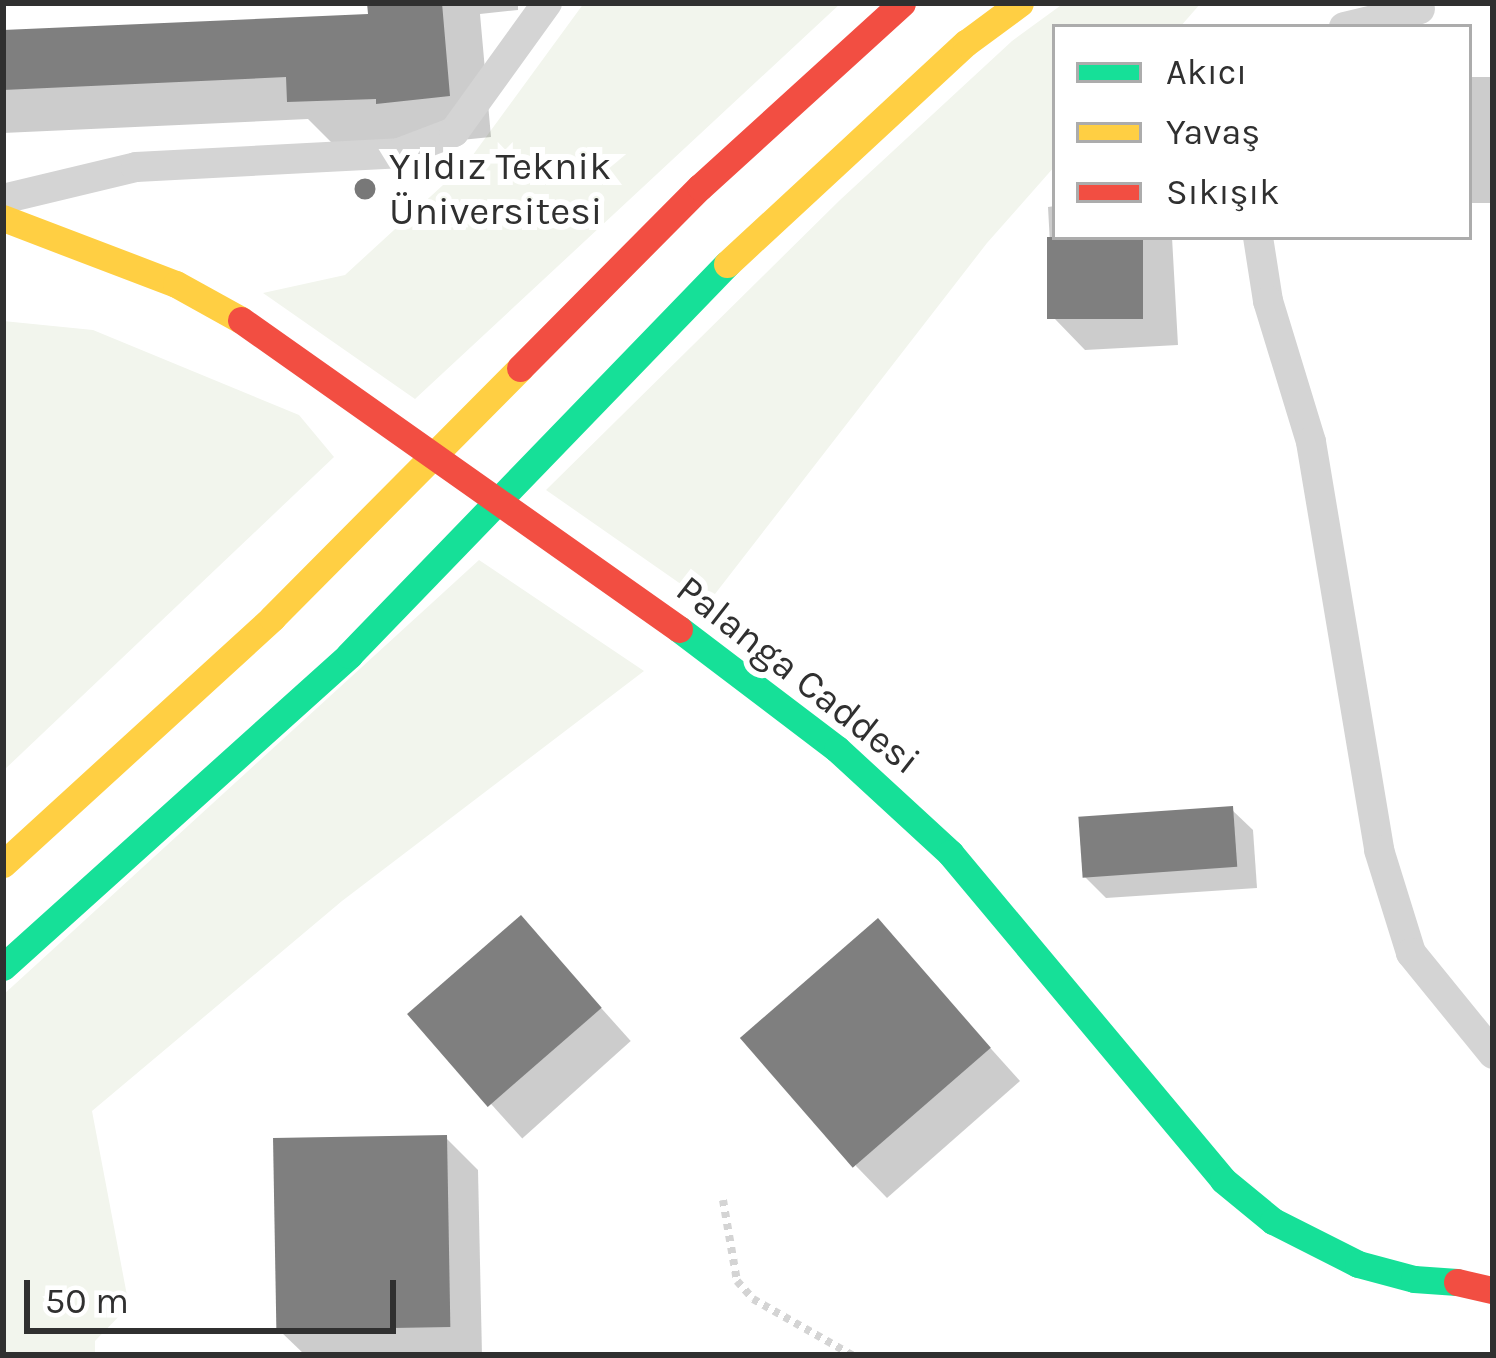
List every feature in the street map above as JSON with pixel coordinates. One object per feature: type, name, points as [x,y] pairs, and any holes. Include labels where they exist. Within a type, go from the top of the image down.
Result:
[{"type":"main road","points":[[3,864],[272,618],[700,187],[902,3]]},
{"type":"main road","points":[[3,967],[350,655],[713,278],[839,157],[1020,3]]},
{"type":"main road","name":"Palanga Caddesi","points":[[3,218],[176,284],[241,320],[680,628],[851,760],[950,853],[1223,1180],[1274,1221],[1358,1264],[1414,1279],[1457,1282]]},
{"type":"main road","points":[[1457,1282],[1493,1276]]},
{"type":"main road","points":[[1457,1282],[1493,1290]]},
{"type":"lane","points":[[3,200],[136,167],[399,153],[454,132],[547,3]]},
{"type":"lane","points":[[1356,24],[1420,9]]},
{"type":"lane","points":[[1258,240],[1268,301],[1311,442],[1379,850],[1411,953],[1493,1054]]},
{"type":"path","points":[[723,1200],[737,1281],[753,1298],[852,1355]]},
{"type":"shaded area","points":[[584,3],[841,3],[415,399],[263,293],[345,275],[467,163]]},
{"type":"shaded area","points":[[1064,3],[1201,3],[1183,24],[1052,24],[1052,169],[987,243],[708,603],[546,490],[840,200],[1012,41]]},
{"type":"shaded area","points":[[3,321],[93,330],[299,415],[334,457],[3,771]]},
{"type":"shaded area","points":[[479,560],[644,671],[342,901],[92,1111],[129,1306],[95,1341],[95,1355],[3,1355],[3,995]]},
{"type":"building","points":[[367,3],[442,3],[450,96],[376,104],[376,99],[287,102],[286,77],[3,90],[3,30],[368,14]]},
{"type":"building","points":[[1047,237],[1143,240],[1143,319],[1047,319]]},
{"type":"building","points":[[1233,806],[1237,867],[1083,878],[1078,817]]},
{"type":"building","points":[[521,915],[602,1008],[488,1107],[407,1014]]},
{"type":"building","points":[[878,918],[991,1048],[853,1168],[740,1038]]},
{"type":"building","points":[[447,1135],[450,1327],[276,1330],[273,1138]]},
{"type":"traffic: fast","points":[[3,967],[349,655],[727,264]]},
{"type":"traffic: fast","points":[[679,629],[837,749],[950,853],[1223,1180],[1273,1221],[1358,1264],[1414,1279],[1457,1282]]},
{"type":"traffic: slow","points":[[727,264],[966,43],[1020,3]]},
{"type":"traffic: slow","points":[[3,218],[176,284],[241,320]]},
{"type":"traffic: slow","points":[[3,864],[272,618],[520,368]]},
{"type":"traffic: jam","points":[[520,368],[700,187],[902,3]]},
{"type":"traffic: jam","points":[[241,320],[679,629]]},
{"type":"traffic: jam","points":[[1457,1282],[1493,1290]]},
{"type":"place","name":"Yıldız Teknik Üniversitesi","points":[[365,189]]}]
